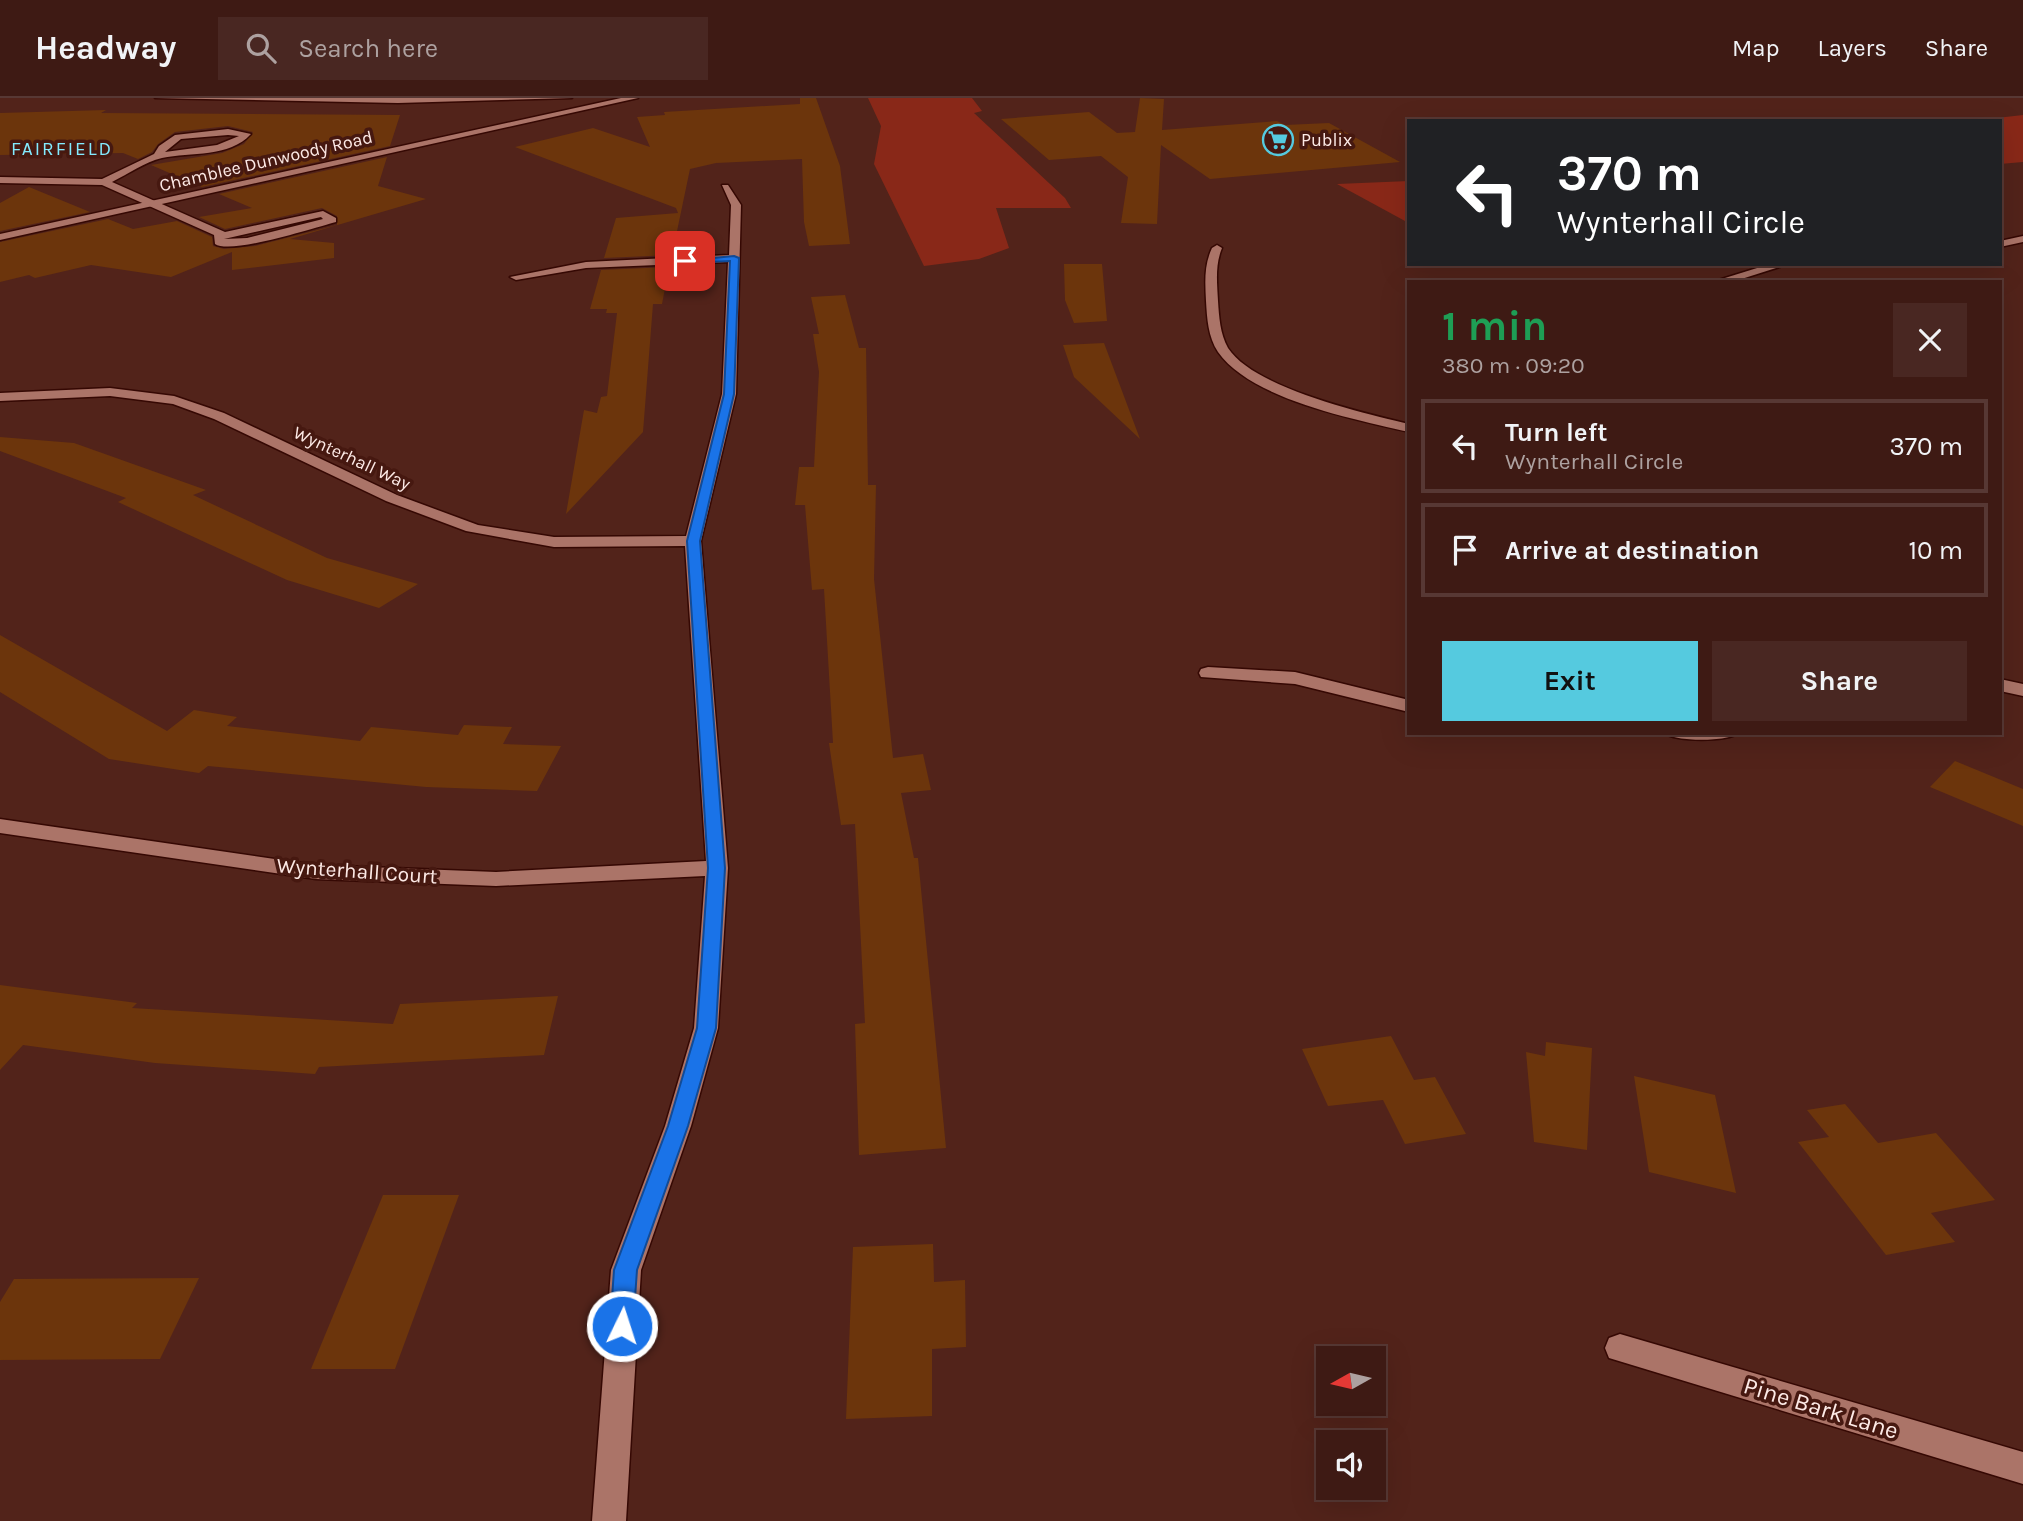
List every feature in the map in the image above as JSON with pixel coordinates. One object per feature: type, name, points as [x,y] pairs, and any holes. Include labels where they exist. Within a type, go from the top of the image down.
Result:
[{"type":"street","points":[[159,98],[568,98]]},
{"type":"street","points":[[538,117],[551,108],[556,98]]},
{"type":"street","name":"Chamblee Dunwoody Road","points":[[0,237],[634,98]]},
{"type":"street","points":[[104,182],[158,156],[220,146],[242,140],[247,134],[194,133],[170,141],[158,156]]},
{"type":"street","points":[[0,180],[104,182],[222,235],[313,215],[323,214],[332,220],[247,242],[220,244],[218,237],[222,235]]},
{"type":"street","points":[[0,191],[25,182]]},
{"type":"street","points":[[609,1521],[625,1270],[678,1126],[706,1028],[716,868],[694,541],[729,394],[736,205],[725,187]]},
{"type":"street","points":[[2002,244],[2023,239]]},
{"type":"street","points":[[1217,248],[1210,261],[1214,329],[1225,354],[1259,379],[1292,394],[1407,427]]},
{"type":"street","points":[[516,276],[586,265],[734,258]]},
{"type":"street","points":[[1725,280],[1777,266]]},
{"type":"street","name":"Wynterhall Way","points":[[0,397],[130,392],[176,401],[219,417],[422,511],[474,529],[567,541],[694,541]]},
{"type":"street","points":[[1208,673],[1295,678],[1407,706]]},
{"type":"street","points":[[2002,685],[2023,690]]},
{"type":"street","name":"Wynterhall Court","points":[[0,826],[316,872],[496,879],[716,868]]},
{"type":"street","name":"Pine Bark Lane","points":[[1620,1348],[2023,1468]]},
{"type":"shaded area","points":[[868,98],[972,98],[982,111],[974,113],[1065,198],[1071,208],[996,208],[1009,248],[979,259],[924,266],[874,164],[881,126]]},
{"type":"shaded area","points":[[2023,115],[2023,162],[2002,164],[2002,119],[1988,119]]},
{"type":"shaded area","points":[[1407,181],[1407,221],[1405,221],[1337,184]]},
{"type":"building","points":[[800,98],[816,98],[840,166],[850,244],[809,246],[804,222],[802,159],[716,163],[690,169],[672,255],[604,258],[616,218],[678,213],[676,208],[515,147],[593,128],[650,147],[637,117],[665,115],[664,112],[800,104]]},
{"type":"building","points":[[1140,98],[1164,99],[1162,130],[1277,121],[1285,125],[1329,123],[1400,162],[1210,179],[1161,145],[1157,224],[1121,223],[1128,177],[1101,156],[1049,160],[1001,119],[1089,112],[1117,133],[1135,132]]},
{"type":"building","points":[[106,110],[101,113],[400,115],[390,146],[202,187],[151,165],[222,153],[244,144],[253,132],[228,126],[175,132],[152,152],[138,159],[123,153],[0,155],[0,113]]},
{"type":"building","points":[[387,157],[378,186],[426,199],[290,239],[334,243],[334,258],[232,270],[232,252],[171,277],[91,265],[35,278],[29,275],[0,282],[0,242],[108,219],[133,229],[177,221],[212,237],[213,246],[224,249],[255,246],[337,225],[337,216],[322,208],[225,229],[199,217],[252,208],[219,194]]},
{"type":"building","points":[[29,187],[90,212],[0,231],[0,203]]},
{"type":"building","points":[[1064,264],[1102,264],[1107,321],[1074,323],[1065,300]]},
{"type":"building","points":[[669,267],[662,304],[653,304],[643,432],[566,514],[584,410],[597,413],[601,397],[607,396],[617,313],[606,313],[607,309],[590,309],[601,270]]},
{"type":"building","points":[[845,295],[859,348],[866,348],[868,485],[876,485],[874,579],[893,758],[923,754],[931,790],[901,793],[914,858],[918,858],[946,1148],[859,1155],[855,1024],[865,1023],[855,824],[841,825],[829,743],[833,743],[824,589],[812,590],[805,505],[795,505],[799,467],[814,467],[819,372],[813,334],[819,334],[811,297]]},
{"type":"building","points":[[1104,343],[1140,439],[1074,377],[1063,345]]},
{"type":"building","points":[[0,437],[74,443],[206,490],[193,495],[327,558],[418,584],[379,608],[287,580],[118,502],[126,498],[0,451]]},
{"type":"building","points":[[0,635],[167,731],[194,710],[237,717],[227,726],[360,741],[371,727],[458,735],[464,725],[512,727],[503,744],[561,746],[537,791],[426,787],[208,766],[199,773],[109,759],[0,692]]},
{"type":"building","points":[[1955,761],[2023,789],[2023,826],[1930,787]]},
{"type":"building","points":[[0,985],[137,1003],[132,1008],[393,1024],[400,1004],[558,996],[544,1055],[319,1067],[315,1074],[155,1063],[23,1045],[0,1070]]},
{"type":"building","points":[[1391,1036],[1414,1080],[1435,1077],[1466,1134],[1405,1144],[1383,1100],[1328,1106],[1302,1049]]},
{"type":"building","points":[[1546,1042],[1592,1048],[1587,1150],[1534,1142],[1526,1052],[1545,1056]]},
{"type":"building","points":[[1634,1076],[1715,1095],[1736,1193],[1649,1172]]},
{"type":"building","points":[[1845,1104],[1878,1143],[1936,1133],[1995,1200],[1931,1213],[1955,1242],[1886,1255],[1798,1142],[1829,1137],[1807,1110]]},
{"type":"building","points":[[383,1195],[459,1195],[395,1369],[311,1369]]},
{"type":"building","points":[[933,1244],[934,1282],[965,1280],[966,1347],[932,1349],[932,1416],[846,1419],[853,1247]]},
{"type":"building","points":[[199,1278],[160,1359],[0,1360],[0,1302],[14,1279]]},
{"type":"place","name":"Publix","points":[[1278,140]]},
{"type":"district","name":"FAIRFIELD","points":[[62,148]]},
{"type":"route","points":[[622,1326],[625,1270],[678,1126],[706,1028],[715,895],[716,868],[694,541],[729,394],[734,258],[685,261]]}]
